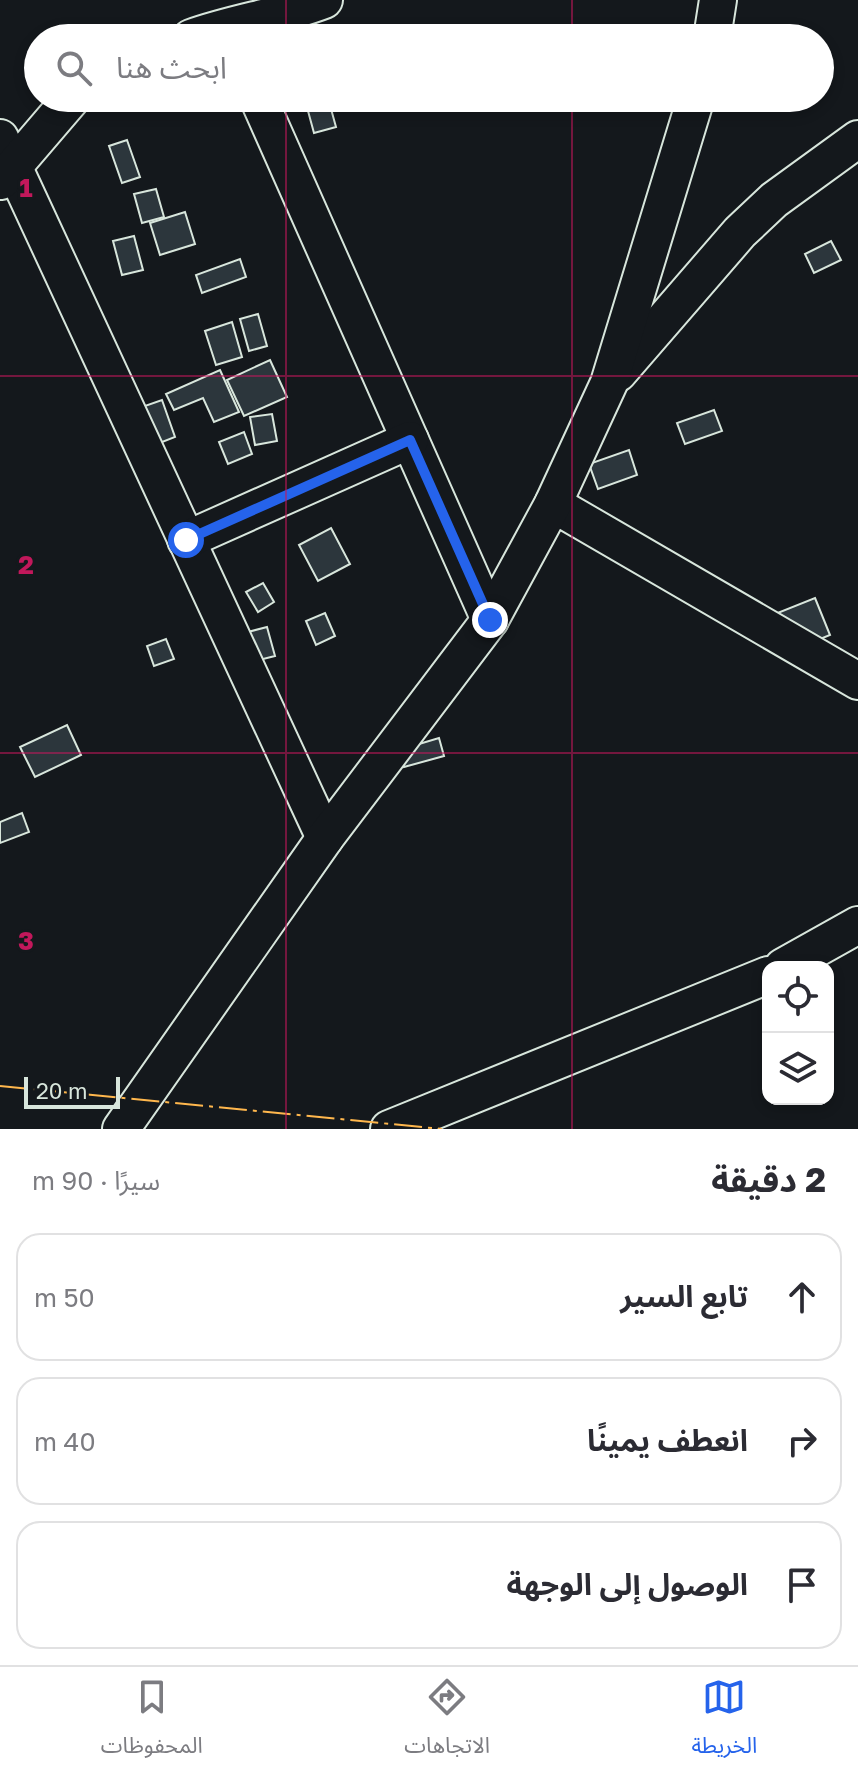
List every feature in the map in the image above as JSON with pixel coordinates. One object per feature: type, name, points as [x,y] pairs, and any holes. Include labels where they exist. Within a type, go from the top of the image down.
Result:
[{"type":"street","points":[[223,21],[286,15],[324,0]]},
{"type":"street","points":[[714,24],[718,0]]},
{"type":"street","points":[[57,112],[4,162],[325,838]]},
{"type":"street","points":[[264,112],[490,620]]},
{"type":"street","points":[[121,1129],[325,838],[490,620],[553,504],[609,383],[692,112]]},
{"type":"street","points":[[609,383],[740,232],[774,200],[858,139]]},
{"type":"street","points":[[186,540],[410,440]]},
{"type":"street","points":[[553,504],[858,681]]},
{"type":"street","points":[[794,961],[858,925]]},
{"type":"street","points":[[389,1129],[762,977]]},
{"type":"building","points":[[308,112],[332,112],[336,127],[314,133]]},
{"type":"building","points":[[127,140],[140,177],[122,183],[109,146]]},
{"type":"building","points":[[156,189],[164,217],[142,223],[134,194]]},
{"type":"building","points":[[185,212],[195,244],[160,255],[150,223]]},
{"type":"building","points":[[134,236],[143,270],[122,275],[113,241]]},
{"type":"building","points":[[831,241],[841,260],[814,273],[805,254]]},
{"type":"building","points":[[240,259],[246,277],[202,293],[196,275]]},
{"type":"building","points":[[258,314],[267,346],[249,351],[240,319]]},
{"type":"building","points":[[232,322],[242,357],[216,365],[205,331]]},
{"type":"building","points":[[270,360],[287,397],[244,416],[227,380]]},
{"type":"building","points":[[220,370],[239,412],[214,422],[203,398],[174,410],[166,394]]},
{"type":"building","points":[[162,400],[175,437],[152,446],[139,408]]},
{"type":"building","points":[[714,410],[722,431],[685,444],[677,423]]},
{"type":"building","points":[[272,414],[277,441],[255,445],[250,417]]},
{"type":"building","points":[[244,432],[252,454],[228,464],[219,442]]},
{"type":"building","points":[[629,450],[637,475],[598,489],[589,464]]},
{"type":"building","points":[[331,528],[350,564],[318,581],[299,545]]},
{"type":"building","points":[[263,583],[274,602],[258,612],[246,592]]},
{"type":"building","points":[[815,598],[830,635],[786,653],[770,616]]},
{"type":"building","points":[[325,613],[335,636],[316,645],[306,621]]},
{"type":"building","points":[[267,627],[275,656],[247,663],[240,634]]},
{"type":"building","points":[[166,639],[174,659],[154,666],[147,646]]},
{"type":"building","points":[[67,725],[81,755],[35,777],[20,747]]},
{"type":"building","points":[[439,738],[444,756],[404,767],[399,750]]},
{"type":"building","points":[[22,813],[29,832],[0,843],[0,822]]},
{"type":"power","points":[[0,1086],[442,1129]]},
{"type":"route","points":[[186,540],[410,440],[490,620]]}]
